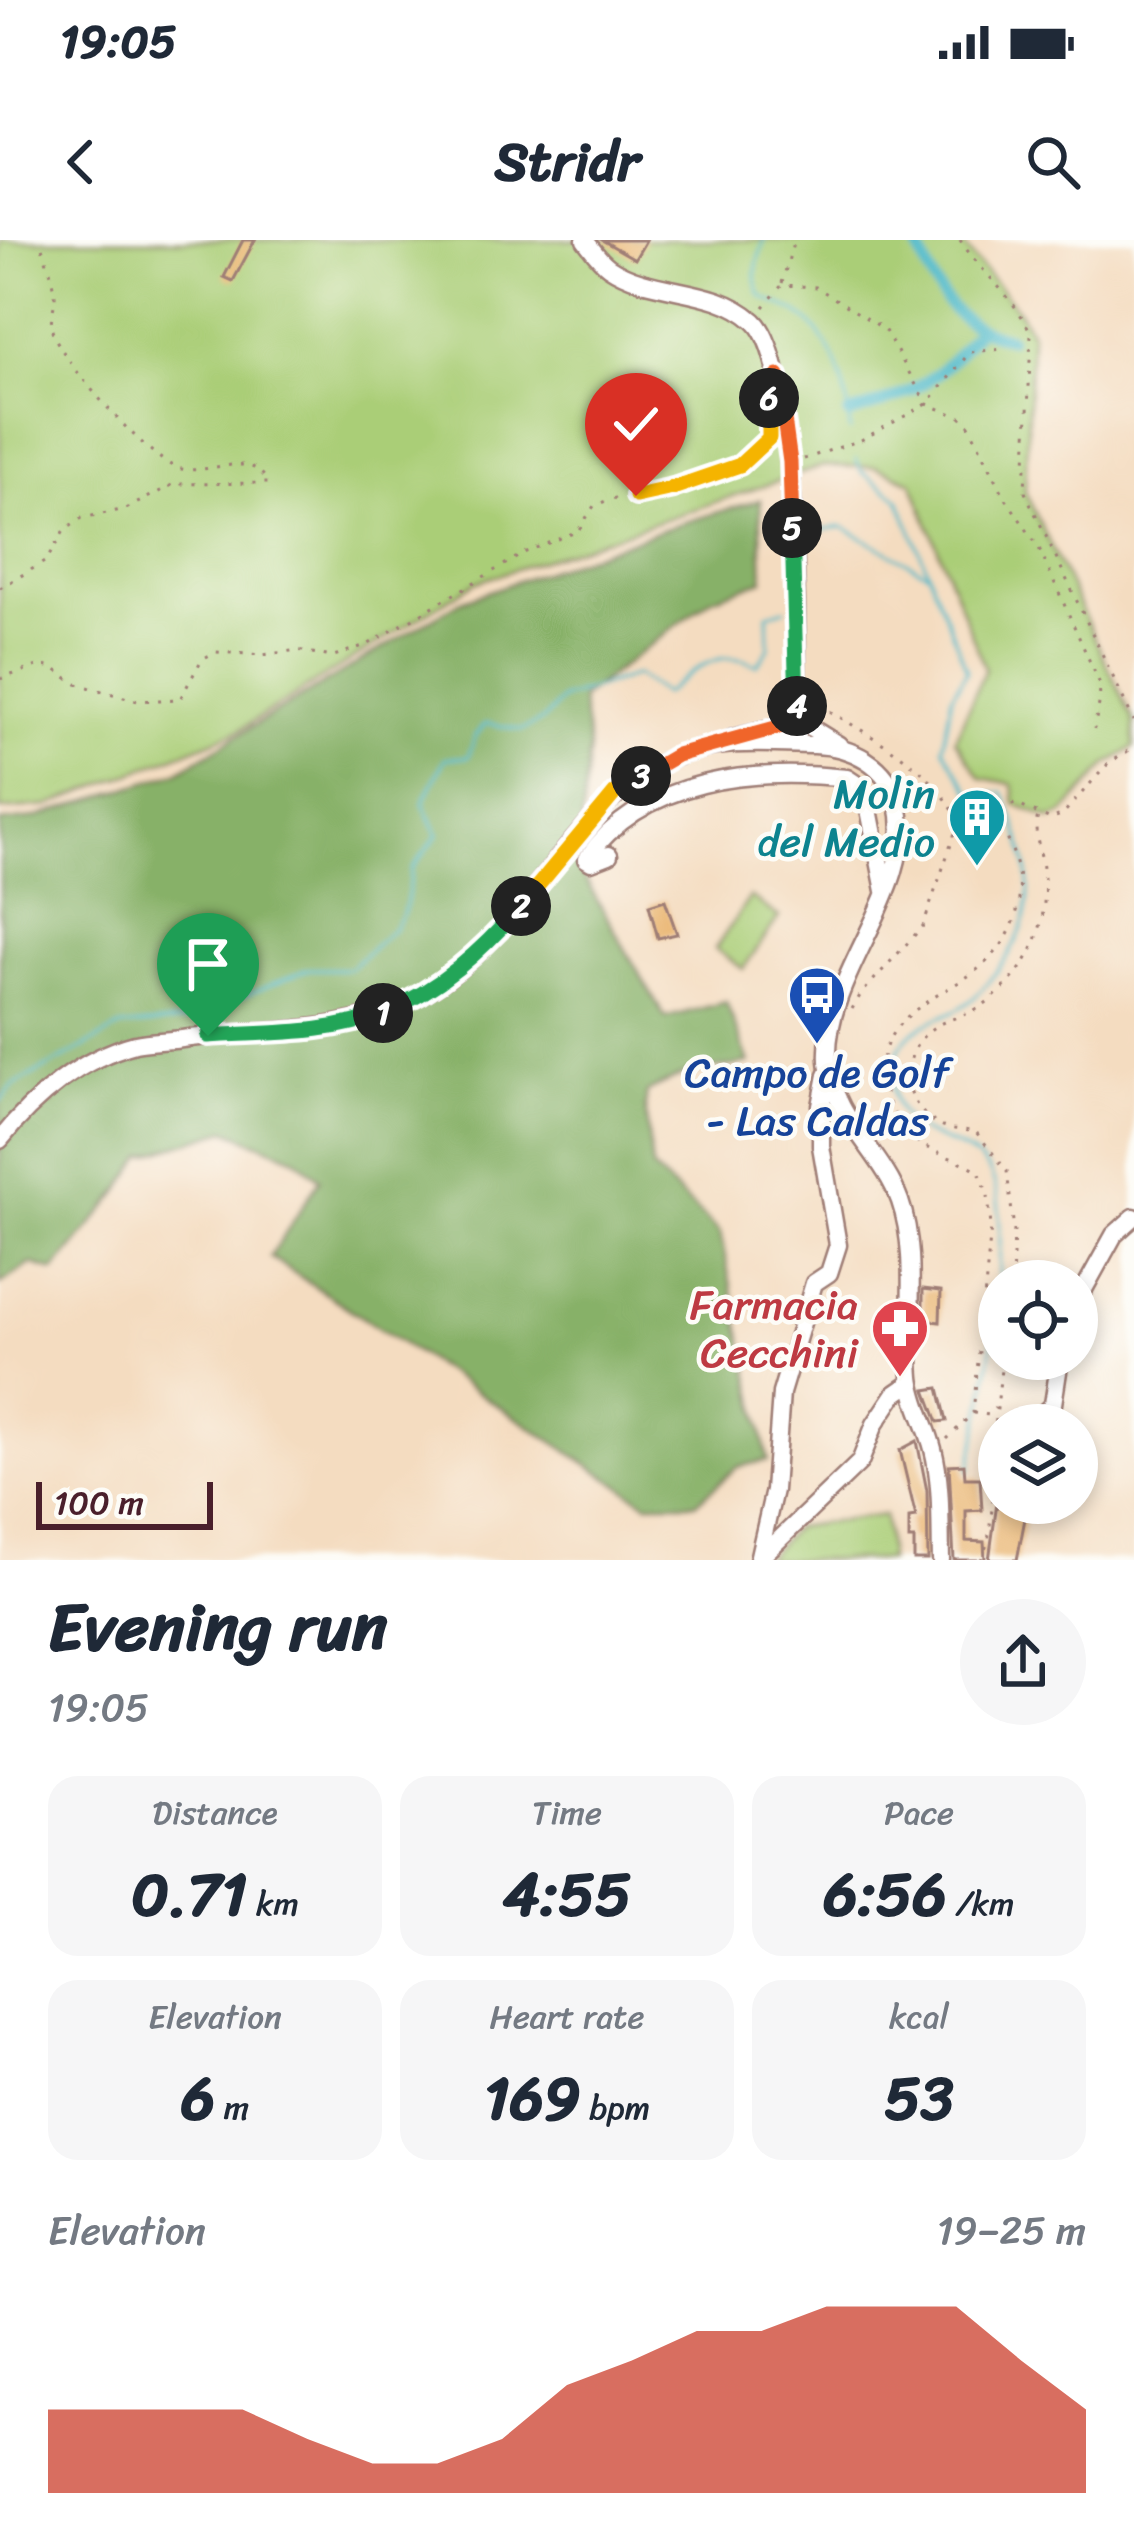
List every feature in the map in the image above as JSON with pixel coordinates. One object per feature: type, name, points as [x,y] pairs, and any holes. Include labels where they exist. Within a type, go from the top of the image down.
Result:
[{"type":"street","points":[[585,240],[604,264],[623,275],[713,299],[754,321],[768,338],[790,462],[801,704],[798,744]]},
{"type":"street","points":[[758,1560],[774,1490],[781,1393],[814,1283],[829,1273],[838,1245],[821,1146],[821,1106],[829,1070],[827,1033],[838,992],[873,927],[897,848],[898,807],[887,780],[866,759],[813,729],[801,704]]},
{"type":"street","points":[[0,1140],[67,1076],[134,1045],[363,1022],[405,1004],[439,985],[492,939],[615,793],[677,755],[779,727],[801,704]]},
{"type":"street","points":[[710,747],[841,746]]},
{"type":"street","points":[[609,855],[591,862],[586,859],[634,809],[688,788],[755,777],[847,778],[867,800],[881,886],[886,891]]},
{"type":"street","points":[[829,1070],[853,1130],[898,1197],[906,1223],[911,1383],[940,1481],[940,1560]]},
{"type":"street","points":[[1098,1264],[1114,1235],[1134,1217]]},
{"type":"street","points":[[758,1560],[860,1462],[875,1424],[895,1394],[911,1383]]},
{"type":"path","points":[[0,588],[52,556],[64,531],[82,518],[126,509],[174,484],[268,483],[260,471],[242,464],[195,471],[173,467],[114,414],[78,374],[53,335],[56,292],[40,240]]},
{"type":"path","points":[[764,308],[782,285],[794,240]]},
{"type":"path","points":[[960,240],[976,266],[1024,316],[1031,334],[1025,492],[1134,721]]},
{"type":"path","points":[[782,285],[816,287],[884,328],[927,404],[966,419],[1039,548],[1099,682],[1094,728]]},
{"type":"path","points":[[790,462],[861,440],[927,404],[970,352],[1003,350]]},
{"type":"path","points":[[0,679],[40,665],[77,684],[138,700],[180,699],[202,659],[216,652],[246,656],[298,650],[340,655],[369,644],[526,551],[578,531],[594,506],[673,488],[740,465],[769,438],[769,407]]},
{"type":"path","points":[[801,704],[926,773],[947,796],[959,822],[923,926],[850,1012]]},
{"type":"path","points":[[959,822],[1015,804],[1051,819],[1063,814],[1108,764],[1134,747]]},
{"type":"path","points":[[932,1444],[952,1437],[973,1413],[991,1228],[988,1195],[979,1171],[909,1136],[888,1102],[880,1070],[898,1025],[979,968],[1007,938],[1018,911],[1018,870],[1012,842],[991,812]]},
{"type":"path","points":[[1013,1260],[1007,1171],[976,1132],[947,1127],[927,1115],[908,1087],[907,1067],[926,1033],[987,1002],[1017,973],[1032,950],[1044,914],[1042,863],[1034,829],[1038,816]]},
{"type":"path","points":[[973,1413],[987,1415],[996,1406],[999,1380]]},
{"type":"green space","points":[[0,240],[960,240],[1017,309],[1031,334],[1025,492],[1134,721],[1134,747],[1108,764],[1063,814],[1051,819],[1015,804],[1013,784],[981,778],[955,739],[985,669],[912,482],[877,467],[823,466],[474,583],[238,731],[49,806],[0,810]]},
{"type":"green space","points":[[760,500],[763,580],[712,598],[581,698],[589,748],[577,865],[665,1018],[726,1002],[749,1063],[689,1072],[647,1092],[645,1107],[652,1168],[720,1233],[768,1460],[737,1467],[696,1503],[647,1503],[270,1257],[320,1179],[296,1158],[226,1130],[143,1156],[54,1271],[31,1264],[0,1284],[0,822],[35,818],[177,772],[461,601]]},
{"type":"green space","points":[[750,897],[779,917],[743,969],[715,949]]},
{"type":"green space","points":[[884,1515],[889,1560],[764,1560],[795,1527]]},
{"type":"building","points":[[243,240],[255,240],[233,281],[224,277]]},
{"type":"building","points":[[602,240],[646,240],[635,259]]},
{"type":"building","points":[[665,900],[677,934],[658,938],[649,905]]},
{"type":"building","points":[[923,1289],[941,1291],[940,1322],[923,1320]]},
{"type":"building","points":[[939,1388],[947,1421],[938,1422],[926,1390]]},
{"type":"building","points":[[917,1441],[927,1491],[928,1560],[914,1560],[909,1518],[916,1517],[900,1450]]},
{"type":"building","points":[[964,1464],[965,1478],[978,1478],[978,1510],[966,1511],[966,1541],[984,1542],[985,1560],[954,1560],[949,1465]]},
{"type":"building","points":[[994,1524],[1024,1524],[1017,1560],[989,1560]]},
{"type":"waterway","points":[[764,240],[756,274],[761,296],[796,312],[830,349],[842,381],[850,431]]},
{"type":"waterway","points":[[915,240],[948,304],[973,325],[1009,338]]},
{"type":"waterway","points":[[849,414],[921,384],[949,363],[977,331]]},
{"type":"waterway","points":[[856,459],[861,471],[899,499],[967,670],[952,695],[943,747],[973,796],[1003,792],[1029,884],[1023,926],[997,971],[965,1005],[910,1035],[894,1065],[900,1111],[912,1125],[977,1158],[989,1171],[997,1194],[995,1317],[969,1471]]},
{"type":"waterway","points":[[803,540],[824,529],[843,527],[929,574]]},
{"type":"waterway","points":[[0,1101],[13,1086],[121,1027],[184,1021],[308,969],[350,969],[393,929],[404,912],[412,869],[438,835],[423,803],[445,758],[468,757],[486,723],[522,730],[543,720],[562,699],[636,675],[664,694],[719,659],[757,665],[769,648],[768,614],[785,609]]},
{"type":"place","name":"Molin del Medio","points":[[977,868]]},
{"type":"place","name":"Campo de Golf - Las Caldas","points":[[817,1046]]},
{"type":"place","name":"Farmacia Cecchini","points":[[900,1379]]},
{"type":"route","points":[[208,1036],[363,1022],[405,1004],[439,985],[492,939],[615,793],[677,755],[779,727],[797,712],[790,462],[778,376],[770,388],[769,438],[760,449],[740,465],[636,496]]}]
